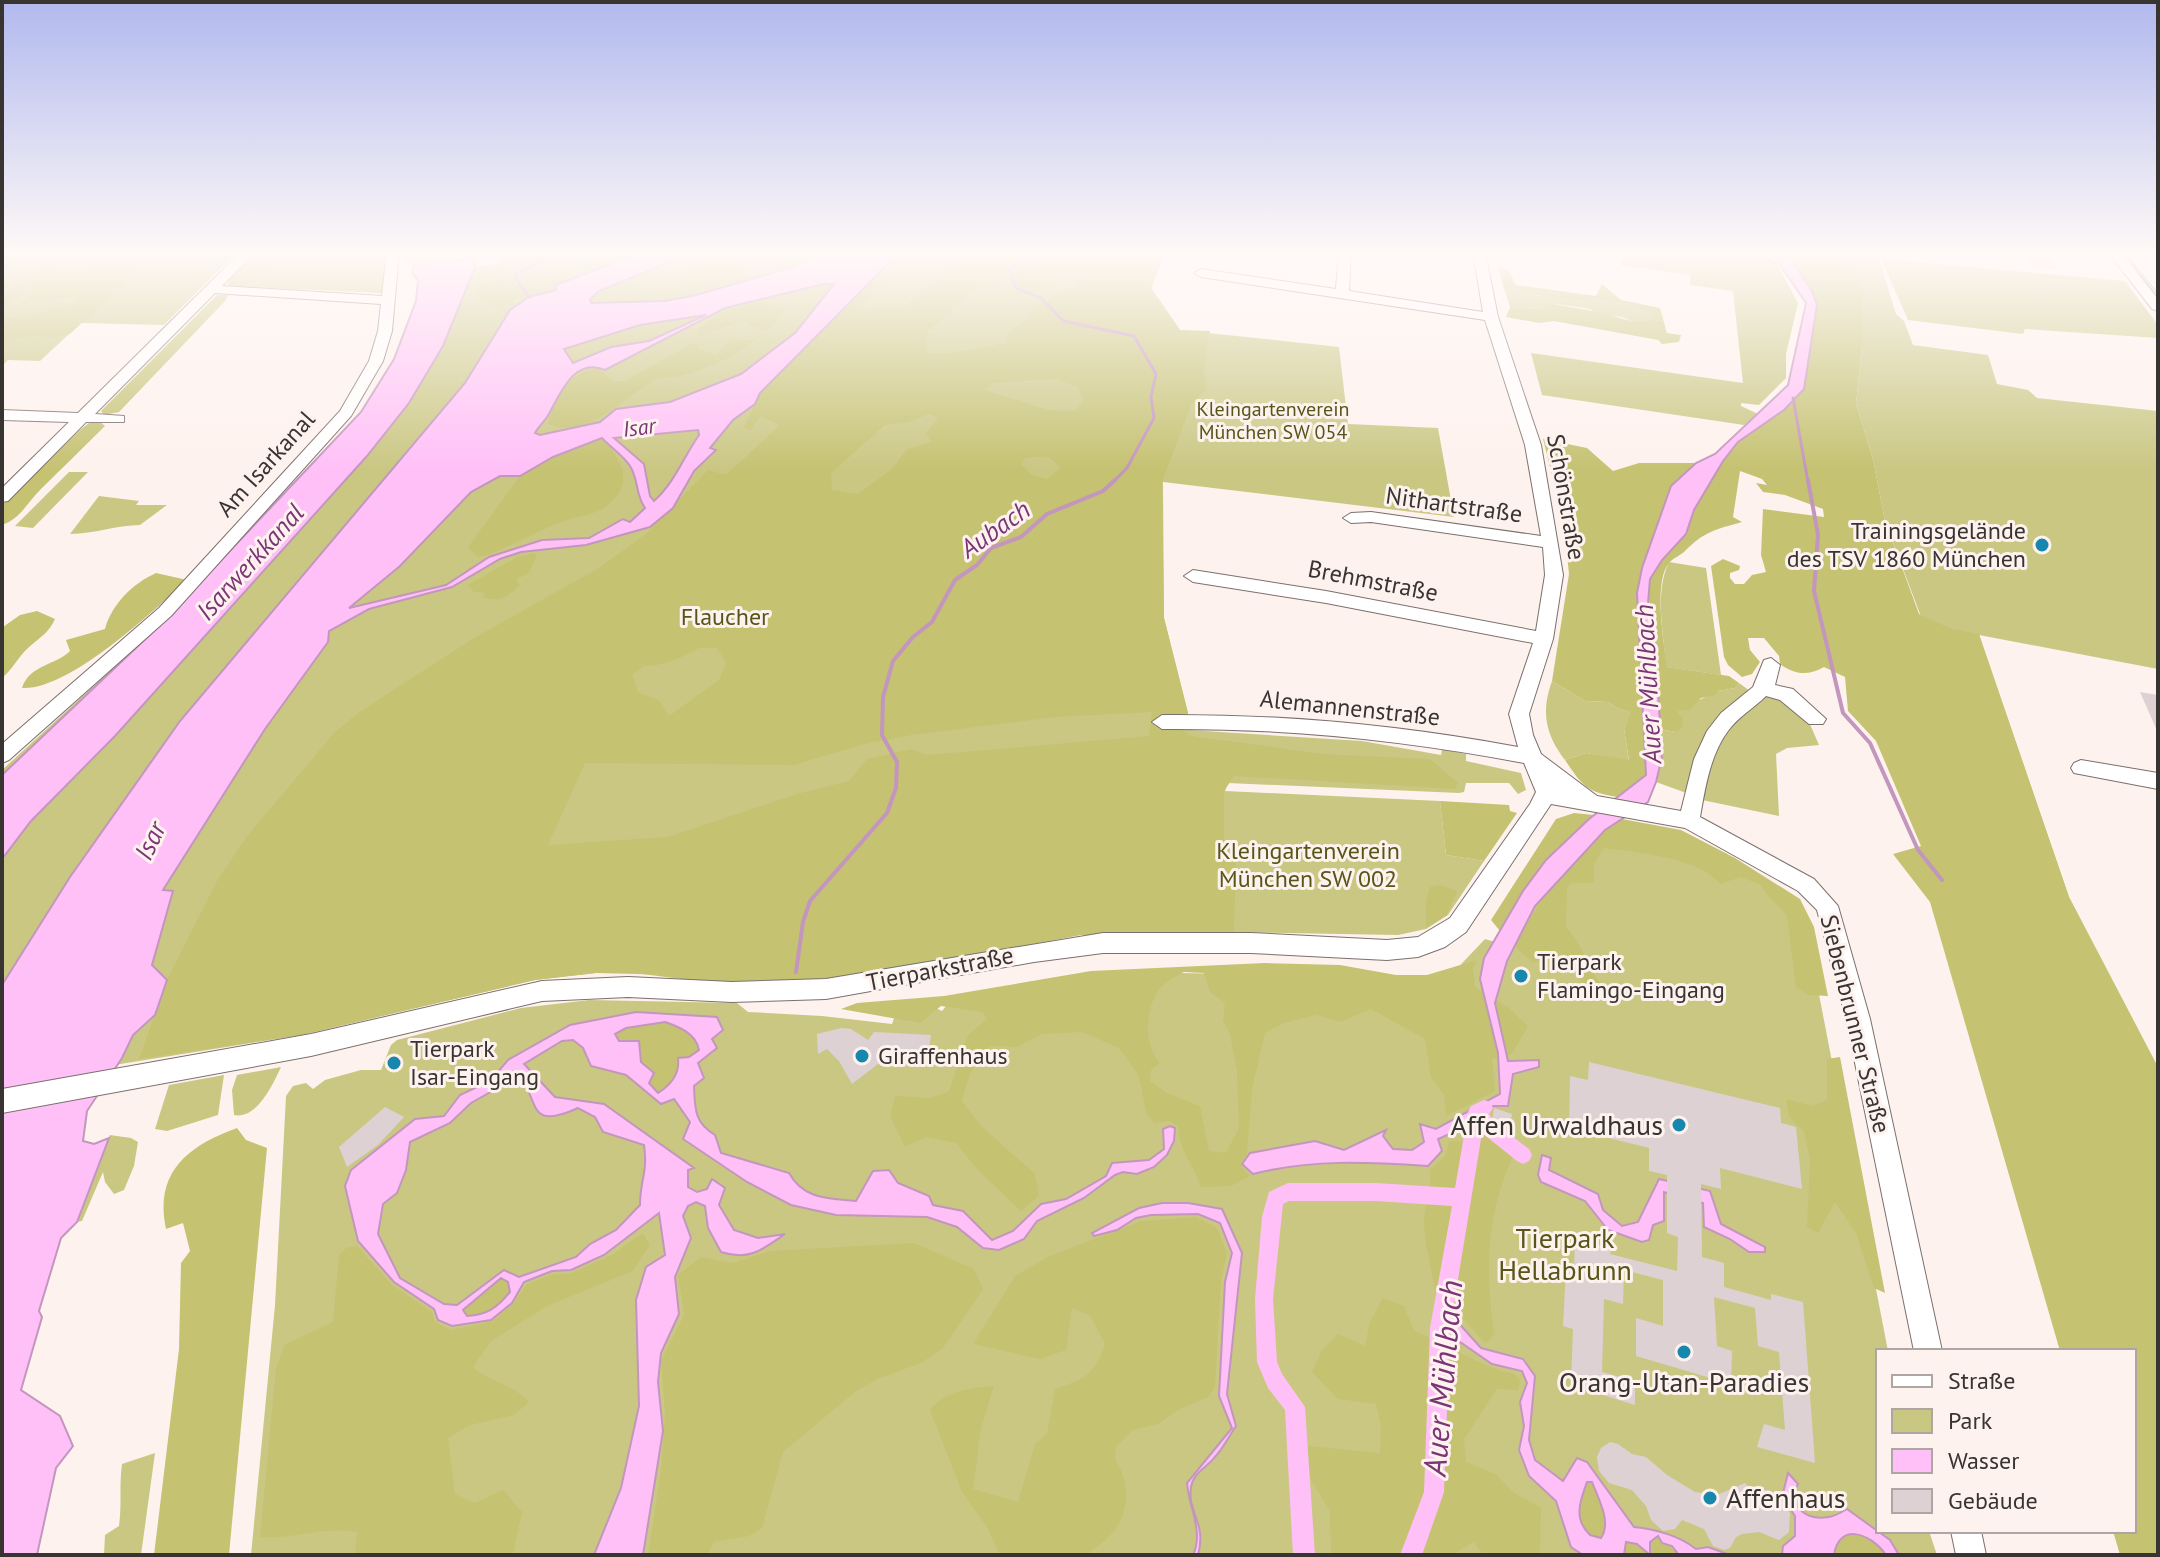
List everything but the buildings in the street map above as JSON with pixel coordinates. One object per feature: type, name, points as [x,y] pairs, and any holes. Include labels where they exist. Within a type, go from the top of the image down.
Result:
[{"type":"street","points":[[2,497],[174,325]]},
{"type":"street","name":"Am Isarkanal","points":[[2,755],[165,612],[340,421],[362,390],[376,361],[386,325]]},
{"type":"street","name":"Schönstraße","points":[[1494,325],[1533,445],[1551,543],[1554,575],[1544,639],[1519,714],[1523,735],[1546,788],[1545,795]]},
{"type":"street","points":[[2,415],[119,419]]},
{"type":"street","name":"Nithartstraße","points":[[1351,518],[1371,517],[1551,543]]},
{"type":"street","name":"Brehmstraße","points":[[1193,576],[1311,594],[1544,639]]},
{"type":"street","points":[[1689,821],[1698,777],[1719,727],[1764,689],[1771,665]]},
{"type":"street","points":[[1764,689],[1786,694],[1816,719]]},
{"type":"street","name":"Alemannenstraße","points":[[1162,722],[1368,732],[1533,757]]},
{"type":"street","points":[[1533,757],[1598,803]]},
{"type":"street","points":[[2081,768],[2158,781]]},
{"type":"street","name":"Siebenbrunner Straße","points":[[1545,795],[1642,810],[1689,821],[1806,885],[1827,906],[1858,1019],[1928,1349]]},
{"type":"street","name":"Tierparkstraße","points":[[2,1101],[266,1055],[511,996],[567,988],[628,987],[732,992],[826,989],[1034,952],[1103,943],[1251,943],[1387,950],[1418,947],[1437,940],[1458,925],[1545,795]]},
{"type":"street","points":[[1966,1533],[1971,1555]]},
{"type":"green space","points":[[2,325],[79,325],[40,361],[8,360],[2,366]]},
{"type":"green space","points":[[2,325],[80,325],[71,333],[54,338],[38,336],[2,340]]},
{"type":"green space","points":[[187,325],[202,325],[119,412],[104,415],[101,411]]},
{"type":"green space","name":"Flaucher","points":[[407,325],[1176,325],[1180,330],[1339,347],[1348,424],[1438,428],[1454,517],[1163,482],[1164,618],[1188,713],[1189,730],[1362,741],[1441,755],[1442,749],[1466,754],[1466,761],[1521,773],[1526,790],[1518,794],[1509,783],[1466,783],[1464,792],[1459,793],[1228,783],[1225,791],[1440,801],[1446,855],[1484,861],[1448,915],[1426,929],[1398,935],[1234,932],[1080,935],[890,971],[824,979],[596,973],[535,980],[301,1035],[2,1083],[2,859],[31,821],[33,746],[2,775],[2,770],[157,628],[361,412],[394,359]]},
{"type":"green space","points":[[705,325],[732,325],[699,336],[698,329]]},
{"type":"green space","points":[[749,325],[774,325],[764,332]]},
{"type":"green space","points":[[829,325],[935,325],[927,332],[926,352],[932,354],[1007,342],[1007,333],[1018,325],[1176,325],[1180,330],[1210,331],[1204,368],[1206,389],[1191,405],[1162,482],[1164,618],[1188,713],[1183,731],[1192,736],[1322,754],[1430,759],[1458,783],[1455,789],[1234,776],[1224,791],[1224,846],[1236,850],[1234,932],[1080,935],[890,971],[824,979],[704,982],[635,973],[596,973],[535,980],[301,1035],[139,1059],[167,980],[218,879],[248,835],[334,733],[358,713],[474,638],[599,568],[647,533],[708,470],[726,475],[780,425],[760,416],[750,431],[744,427],[760,393]],"holes":[[[1055,379],[1078,387],[1084,400],[1075,411],[1048,410],[985,390],[993,383]],[[929,414],[938,418],[926,433],[932,442],[907,449],[892,469],[858,494],[832,490],[831,473],[885,425],[909,422]],[[1025,458],[1050,458],[1061,468],[1047,479],[1031,475],[1022,465]],[[699,648],[717,648],[726,663],[719,680],[669,716],[660,701],[638,692],[632,675],[643,666],[666,663]],[[1152,712],[1149,736],[927,755],[912,749],[867,759],[849,781],[797,794],[668,837],[548,845],[585,763],[794,765],[868,743],[1055,717]]]},
{"type":"green space","points":[[1574,325],[1665,325],[1667,333],[1681,335],[1679,342],[1662,344],[1658,340]]},
{"type":"green space","points":[[1737,325],[1793,325],[1786,354],[1786,378],[1759,405],[1741,403],[1741,406],[1758,414],[1744,425],[1542,395],[1531,353],[1743,383]]},
{"type":"green space","points":[[1809,325],[1862,325],[1856,404],[1873,459],[1885,521],[1919,614],[1952,629],[1979,634],[2069,897],[2158,1067],[2158,1555],[2120,1555],[2114,1533],[2136,1533],[2136,1349],[2059,1349],[1930,902],[1893,854],[1921,846],[1876,741],[1848,711],[1845,677],[1824,667],[1807,673],[1791,670],[1780,664],[1779,656],[1764,638],[1748,638],[1750,650],[1760,662],[1752,674],[1742,677],[1724,657],[1711,566],[1723,559],[1740,566],[1739,570],[1730,573],[1730,578],[1735,584],[1744,584],[1752,575],[1766,572],[1761,555],[1763,509],[1824,517],[1823,509],[1785,495],[1763,492],[1756,483],[1767,485],[1762,479],[1740,471],[1733,517],[1742,522],[1704,535],[1669,563],[1664,572],[1661,598],[1667,667],[1729,676],[1739,683],[1735,688],[1701,698],[1690,710],[1677,711],[1683,719],[1682,727],[1676,732],[1659,729],[1655,641],[1648,603],[1650,579],[1662,560],[1686,534],[1694,510],[1738,442],[1784,410],[1804,389]]},
{"type":"green space","name":"Trainingsgelände des TSV 1860 München","points":[[1861,325],[1905,325],[1913,345],[1988,355],[1997,384],[2028,390],[2037,398],[2158,411],[2158,669],[1979,635],[2069,897],[2158,1067],[1920,614],[1885,521],[1873,459],[1856,404]]},
{"type":"green space","points":[[1946,325],[2158,325],[2158,338],[2025,329],[2023,334]]},
{"type":"green space","points":[[732,338],[741,341],[756,339],[714,365],[653,381],[590,422],[562,427],[548,424],[564,387],[588,370],[598,368],[613,381],[625,381],[691,344],[698,344],[699,349],[716,355]]},
{"type":"green space","points":[[99,421],[105,426],[19,515],[2,525],[2,505],[80,430],[89,423]]},
{"type":"green space","points":[[602,438],[616,456],[623,474],[623,483],[613,501],[598,511],[561,522],[488,555],[478,557],[468,547],[520,476],[553,457]]},
{"type":"green space","points":[[1543,439],[1587,448],[1613,471],[1639,463],[1696,463],[1671,486],[1642,568],[1637,593],[1646,775],[1617,797],[1598,793],[1586,786],[1565,760],[1586,753],[1629,760],[1624,729],[1631,712],[1608,702],[1585,701],[1552,681],[1569,574],[1564,523]]},
{"type":"green space","points":[[69,472],[88,472],[33,528],[15,526]]},
{"type":"green space","points":[[99,496],[139,501],[136,505],[167,505],[140,525],[70,534]]},
{"type":"green space","points":[[534,553],[537,556],[528,574],[516,579],[520,585],[503,598],[483,597],[484,593],[474,592],[468,585],[517,557]]},
{"type":"green space","points":[[1669,562],[1706,568],[1721,675],[1666,667],[1661,600],[1664,574]]},
{"type":"green space","points":[[156,573],[187,580],[132,629],[86,663],[63,677],[22,688],[30,674],[70,651],[66,640],[105,629],[124,596]]},
{"type":"green space","points":[[37,611],[55,619],[53,624],[2,678],[3,627],[20,615]]},
{"type":"green space","points":[[1552,681],[1585,701],[1608,702],[1632,712],[1624,729],[1629,761],[1586,753],[1565,760],[1553,741],[1547,722],[1547,702]]},
{"type":"green space","points":[[1739,683],[1750,691],[1724,713],[1708,735],[1697,761],[1689,794],[1656,782],[1662,757],[1659,729],[1676,732],[1676,711],[1718,691],[1735,688]]},
{"type":"green space","points":[[1773,694],[1809,722],[1819,745],[1787,748],[1776,754],[1779,816],[1702,800],[1721,740],[1749,709],[1765,696]]},
{"type":"green space","points":[[1440,801],[1509,805],[1510,811],[1517,813],[1484,861],[1446,855]]},
{"type":"green space","points":[[1574,813],[1594,815],[1523,891],[1500,931],[1491,920],[1556,819]]},
{"type":"green space","points":[[1622,819],[1681,830],[1735,858],[1800,899],[1814,927],[1828,996],[1808,995],[1796,987],[1787,917],[1761,885],[1741,877],[1720,884],[1711,875],[1683,862],[1604,848],[1594,864],[1594,883],[1572,883],[1567,888],[1566,927],[1601,985],[1583,986],[1572,966],[1557,955],[1533,963],[1515,946],[1547,892],[1574,859]]},
{"type":"green space","name":"Tierpark Hellabrunn","points":[[1555,834],[1744,868],[1805,922],[1888,1349],[1876,1349],[1876,1533],[1930,1533],[1937,1555],[251,1555],[275,1305],[286,1096],[293,1086],[306,1083],[313,1089],[325,1080],[361,1070],[381,1070],[391,1045],[397,1040],[521,1008],[589,1000],[737,1003],[748,1012],[892,1024],[899,1004],[921,1001],[942,1011],[952,999],[1180,973],[1448,978],[1485,939],[1495,942]]},
{"type":"green space","points":[[1440,885],[1457,891],[1447,915],[1426,928],[1426,902],[1430,887]]},
{"type":"green space","points":[[1477,960],[1473,969],[1475,987],[1509,1008],[1528,1026],[1512,1054],[1492,1059],[1495,1091],[1446,1116],[1444,1095],[1431,1077],[1425,1039],[1371,1009],[1341,1022],[1316,1015],[1284,1023],[1265,1033],[1252,1089],[1247,1154],[1240,1164],[1250,1176],[1231,1186],[1201,1187],[1181,1143],[1178,1127],[1170,1121],[1154,1123],[1146,1112],[1139,1076],[1119,1048],[1082,1032],[1042,1034],[1017,1047],[990,1046],[970,1074],[962,1101],[981,1126],[1035,1174],[1039,1196],[1021,1211],[977,1169],[956,1143],[926,1137],[905,1147],[890,1116],[895,1096],[931,1098],[949,1091],[968,1035],[987,1019],[982,1012],[941,1006],[920,1023],[841,1009],[857,1003],[944,996],[1091,971],[1265,963],[1340,965],[1396,975],[1427,975]],"holes":[[[1184,972],[1204,973],[1210,992],[1225,1003],[1223,1021],[1230,1034],[1237,1071],[1239,1128],[1226,1153],[1209,1151],[1200,1106],[1167,1093],[1150,1081],[1151,1070],[1160,1063],[1151,1047],[1148,1028],[1154,999],[1163,985],[1177,975]]]},
{"type":"green space","points":[[665,1022],[683,1029],[697,1041],[699,1050],[658,1093],[648,1083],[654,1073],[614,1034],[626,1028]]},
{"type":"green space","points":[[1840,1057],[1885,1293],[1874,1288],[1856,1233],[1835,1202],[1818,1233],[1807,1227],[1810,1160],[1804,1131],[1789,1117],[1786,1099],[1812,1106],[1827,1100],[1827,1059]]},
{"type":"green space","points":[[281,1067],[257,1106],[250,1112],[234,1115],[232,1090],[237,1075]]},
{"type":"green space","points":[[224,1075],[218,1115],[167,1131],[155,1129],[169,1085]]},
{"type":"green space","points":[[237,1128],[246,1140],[267,1148],[229,1555],[154,1555],[179,1349],[181,1263],[190,1251],[183,1223],[166,1229],[165,1192],[178,1164],[189,1153]]},
{"type":"green space","points":[[1484,1133],[1514,1154],[1493,1220],[1489,1287],[1494,1334],[1486,1343],[1467,1323],[1456,1297],[1435,1289],[1424,1220],[1430,1170],[1446,1155],[1449,1141],[1470,1142]]},
{"type":"green space","points":[[110,1135],[138,1142],[134,1166],[124,1190],[114,1194],[105,1182],[103,1172],[82,1221],[77,1222]]},
{"type":"green space","points":[[1196,1217],[1217,1228],[1227,1253],[1221,1281],[1215,1387],[1208,1397],[1180,1409],[1158,1424],[1133,1430],[1116,1447],[1115,1460],[1125,1485],[1124,1512],[1107,1539],[1087,1555],[1000,1555],[987,1527],[962,1492],[930,1410],[951,1394],[994,1386],[981,1429],[973,1489],[1018,1502],[1035,1444],[1047,1434],[1055,1389],[1088,1374],[1097,1363],[1105,1344],[1090,1316],[1072,1308],[1066,1350],[1040,1359],[973,1344],[1015,1276],[1050,1256],[1141,1221]]},
{"type":"green space","points":[[643,1233],[650,1245],[633,1271],[547,1306],[491,1341],[473,1367],[516,1391],[529,1402],[514,1415],[470,1425],[448,1438],[455,1494],[475,1503],[503,1490],[522,1512],[513,1555],[355,1555],[357,1532],[344,1531],[260,1537],[276,1369],[284,1345],[333,1322],[339,1255],[346,1248],[357,1246],[391,1284],[432,1312],[435,1322],[451,1330],[493,1321],[513,1304],[527,1284],[550,1275],[571,1273],[612,1255]]},
{"type":"green space","points":[[914,1243],[974,1269],[983,1289],[943,1348],[921,1363],[880,1378],[856,1391],[783,1452],[762,1528],[749,1536],[714,1542],[707,1555],[648,1555],[661,1470],[665,1414],[661,1361],[684,1315],[678,1275],[701,1257],[733,1263],[770,1251]]},
{"type":"green space","points":[[502,1278],[508,1282],[510,1292],[505,1298],[486,1312],[467,1317],[462,1310]]},
{"type":"green space","points":[[1383,1298],[1404,1306],[1414,1331],[1489,1366],[1515,1374],[1520,1381],[1518,1390],[1497,1389],[1464,1439],[1466,1462],[1496,1474],[1514,1493],[1541,1507],[1540,1555],[1483,1555],[1474,1542],[1452,1555],[1331,1555],[1330,1512],[1305,1469],[1308,1446],[1380,1453],[1381,1427],[1376,1404],[1338,1399],[1312,1372],[1322,1350],[1338,1334],[1365,1346],[1370,1322]]},
{"type":"green space","points":[[155,1453],[141,1555],[104,1555],[105,1535],[119,1526],[122,1464]]},
{"type":"green space","points":[[1587,1481],[1592,1481],[1603,1510],[1605,1525],[1601,1538],[1590,1535],[1580,1516]]},
{"type":"green space","points":[[1848,1533],[1867,1536],[1886,1555],[1834,1555],[1835,1548]]},
{"type":"green space","points":[[1658,1536],[1679,1555],[1624,1555],[1626,1542],[1650,1542]]},
{"type":"water","name":"Isarwerkkanal","points":[[407,325],[452,325],[443,346],[409,403],[367,456],[115,736],[31,821],[2,859],[2,775],[157,628],[361,412],[394,359]]},
{"type":"water","name":"Isar","points":[[501,325],[642,325],[564,349],[573,363],[611,347],[649,341],[685,325],[693,325],[605,370],[594,367],[575,374],[535,433],[540,435],[600,422],[616,409],[670,402],[741,374],[802,325],[828,325],[760,393],[755,404],[733,420],[710,448],[716,450],[694,471],[673,508],[650,527],[586,545],[521,552],[500,559],[452,587],[369,609],[329,631],[328,642],[265,729],[163,890],[173,891],[152,965],[167,980],[155,1015],[133,1035],[122,1058],[87,1111],[83,1141],[94,1144],[109,1138],[77,1222],[61,1238],[39,1311],[42,1317],[21,1390],[60,1416],[73,1446],[56,1468],[37,1555],[2,1555],[2,985],[70,877],[180,721],[465,383]],"holes":[[[698,430],[699,435],[673,478],[654,501],[650,496],[644,464],[614,438]],[[602,438],[624,459],[635,476],[645,508],[630,522],[623,519],[589,538],[542,540],[489,557],[446,585],[349,608],[400,566],[471,492],[500,476],[520,476],[553,457]]]},
{"type":"water","points":[[1801,325],[1814,325],[1804,389],[1784,410],[1738,442],[1694,510],[1686,534],[1662,560],[1650,579],[1648,603],[1655,641],[1662,757],[1648,802],[1605,830],[1535,906],[1507,961],[1495,1003],[1508,1061],[1539,1060],[1539,1067],[1513,1074],[1508,1106],[1493,1106],[1483,1119],[1438,1139],[1442,1151],[1428,1166],[1318,1164],[1253,1174],[1242,1164],[1250,1153],[1315,1141],[1344,1150],[1386,1130],[1383,1136],[1393,1149],[1412,1150],[1424,1142],[1420,1124],[1436,1129],[1500,1094],[1498,1053],[1480,979],[1484,958],[1523,891],[1546,860],[1589,819],[1646,775],[1637,593],[1642,568],[1671,486],[1696,463],[1715,454],[1788,385]]},
{"type":"water","points":[[636,1012],[717,1017],[723,1030],[712,1039],[717,1048],[698,1063],[704,1078],[694,1086],[699,1120],[715,1135],[721,1153],[789,1173],[810,1193],[836,1199],[856,1201],[873,1171],[889,1170],[898,1183],[929,1196],[933,1205],[963,1211],[992,1240],[1013,1231],[1041,1204],[1066,1199],[1106,1176],[1112,1163],[1149,1160],[1164,1149],[1163,1129],[1170,1126],[1175,1128],[1174,1141],[1167,1155],[1154,1167],[1137,1174],[1123,1172],[1115,1175],[1084,1198],[1037,1221],[1024,1239],[999,1250],[983,1248],[957,1227],[927,1217],[836,1215],[791,1205],[747,1182],[683,1139],[690,1122],[674,1099],[661,1104],[626,1075],[591,1066],[583,1048],[573,1040],[562,1041],[524,1064],[555,1097],[604,1104],[694,1168],[688,1170],[688,1187],[697,1192],[707,1189],[712,1179],[725,1188],[719,1205],[734,1230],[758,1238],[785,1234],[762,1249],[747,1254],[721,1252],[708,1228],[705,1206],[696,1202],[688,1206],[683,1216],[691,1238],[675,1277],[679,1314],[661,1353],[658,1382],[663,1431],[643,1555],[594,1555],[621,1488],[639,1406],[636,1300],[646,1267],[665,1255],[659,1213],[604,1255],[571,1270],[552,1271],[524,1282],[512,1303],[491,1320],[452,1326],[438,1320],[434,1309],[394,1282],[358,1241],[345,1186],[351,1170],[415,1119],[444,1116],[460,1095],[490,1081],[508,1060],[570,1025]],"holes":[[[665,1022],[691,1035],[699,1050],[689,1057],[678,1058],[674,1078],[658,1093],[649,1083],[654,1073],[641,1062],[639,1041],[619,1041],[615,1034],[626,1028]],[[513,1071],[522,1080],[540,1114],[560,1115],[578,1108],[595,1117],[603,1132],[644,1145],[640,1205],[616,1230],[590,1244],[576,1257],[519,1277],[504,1270],[457,1305],[444,1304],[400,1278],[378,1234],[383,1204],[397,1193],[406,1170],[410,1142],[450,1123],[471,1103],[501,1086]],[[501,1278],[508,1282],[510,1292],[491,1310],[467,1316],[463,1310]]]},
{"type":"water","points":[[1542,1155],[1551,1158],[1549,1170],[1598,1194],[1603,1210],[1622,1226],[1638,1222],[1659,1179],[1710,1191],[1721,1224],[1765,1247],[1765,1252],[1749,1252],[1704,1227],[1703,1203],[1664,1192],[1664,1221],[1653,1225],[1649,1240],[1642,1242],[1608,1230],[1585,1201],[1541,1182],[1538,1175]]},
{"type":"water","points":[[1162,1203],[1188,1203],[1222,1209],[1242,1253],[1227,1394],[1236,1426],[1220,1451],[1192,1482],[1192,1504],[1200,1534],[1198,1555],[1193,1555],[1197,1537],[1187,1483],[1232,1428],[1219,1396],[1225,1282],[1232,1253],[1220,1223],[1198,1214],[1151,1215],[1136,1218],[1117,1230],[1094,1236],[1092,1233],[1139,1208]]},
{"type":"water","points":[[1445,1308],[1481,1348],[1523,1359],[1535,1376],[1529,1440],[1535,1460],[1563,1481],[1577,1458],[1587,1462],[1634,1527],[1667,1534],[1696,1549],[1708,1547],[1730,1555],[1679,1555],[1672,1546],[1662,1543],[1658,1536],[1650,1542],[1650,1555],[1637,1544],[1626,1542],[1624,1555],[1583,1555],[1571,1547],[1556,1501],[1529,1476],[1519,1450],[1524,1426],[1520,1402],[1527,1383],[1522,1371],[1492,1364],[1440,1328]],"holes":[[[1587,1482],[1592,1482],[1605,1517],[1601,1538],[1590,1535],[1581,1523],[1580,1503]]]},
{"type":"water","points":[[1788,1473],[1798,1484],[1795,1499],[1806,1514],[1821,1518],[1847,1509],[1876,1533],[1890,1540],[1899,1555],[1886,1555],[1873,1541],[1857,1534],[1842,1538],[1834,1555],[1782,1555],[1783,1546],[1795,1536],[1795,1516],[1782,1497]]},
{"type":"waterway","name":"Aubach","points":[[1080,325],[1134,336],[1156,374],[1151,397],[1154,418],[1127,468],[1115,480]]},
{"type":"waterway","points":[[1793,398],[1808,482]]},
{"type":"waterway","name":"Aubach","points":[[796,972],[803,922],[810,901],[887,813],[896,788],[897,762],[882,735],[883,697],[893,661],[913,637],[932,622],[955,580],[977,565],[991,548],[1021,537],[1047,514],[1103,491],[1115,480]]},
{"type":"waterway","points":[[1808,480],[1818,535],[1814,591],[1843,713],[1870,743],[1918,850],[1942,880]]},
{"type":"waterway","name":"Auer Mühlbach","points":[[1477,1112],[1484,1108]]},
{"type":"waterway","name":"Auer Mühlbach","points":[[1462,1198],[1477,1112]]},
{"type":"waterway","points":[[1477,1112],[1491,1131],[1523,1155]]},
{"type":"waterway","name":"Auer Mühlbach","points":[[1304,1555],[1295,1407],[1275,1381],[1267,1362],[1264,1299],[1275,1198],[1288,1192],[1376,1192],[1462,1198]]},
{"type":"waterway","name":"Auer Mühlbach","points":[[1411,1555],[1434,1492],[1440,1328],[1462,1198]]},
{"type":"place","name":"Trainingsgelände des TSV 1860 München","points":[[2042,545]]},
{"type":"place","name":"Tierpark Flamingo-Eingang","points":[[1521,976]]},
{"type":"place","name":"Giraffenhaus","points":[[862,1056]]},
{"type":"place","name":"Tierpark Isar-Eingang","points":[[394,1063]]},
{"type":"place","name":"Affen Urwaldhaus","points":[[1679,1125]]},
{"type":"place","name":"Orang-Utan-Paradies","points":[[1684,1352]]},
{"type":"place","name":"Affenhaus","points":[[1710,1498]]},
{"type":"park label","name":"Kleingartenverein München SW 054","points":[[1273,420]]},
{"type":"park label","name":"Kleingartenverein München SW 002","points":[[1308,865]]}]
